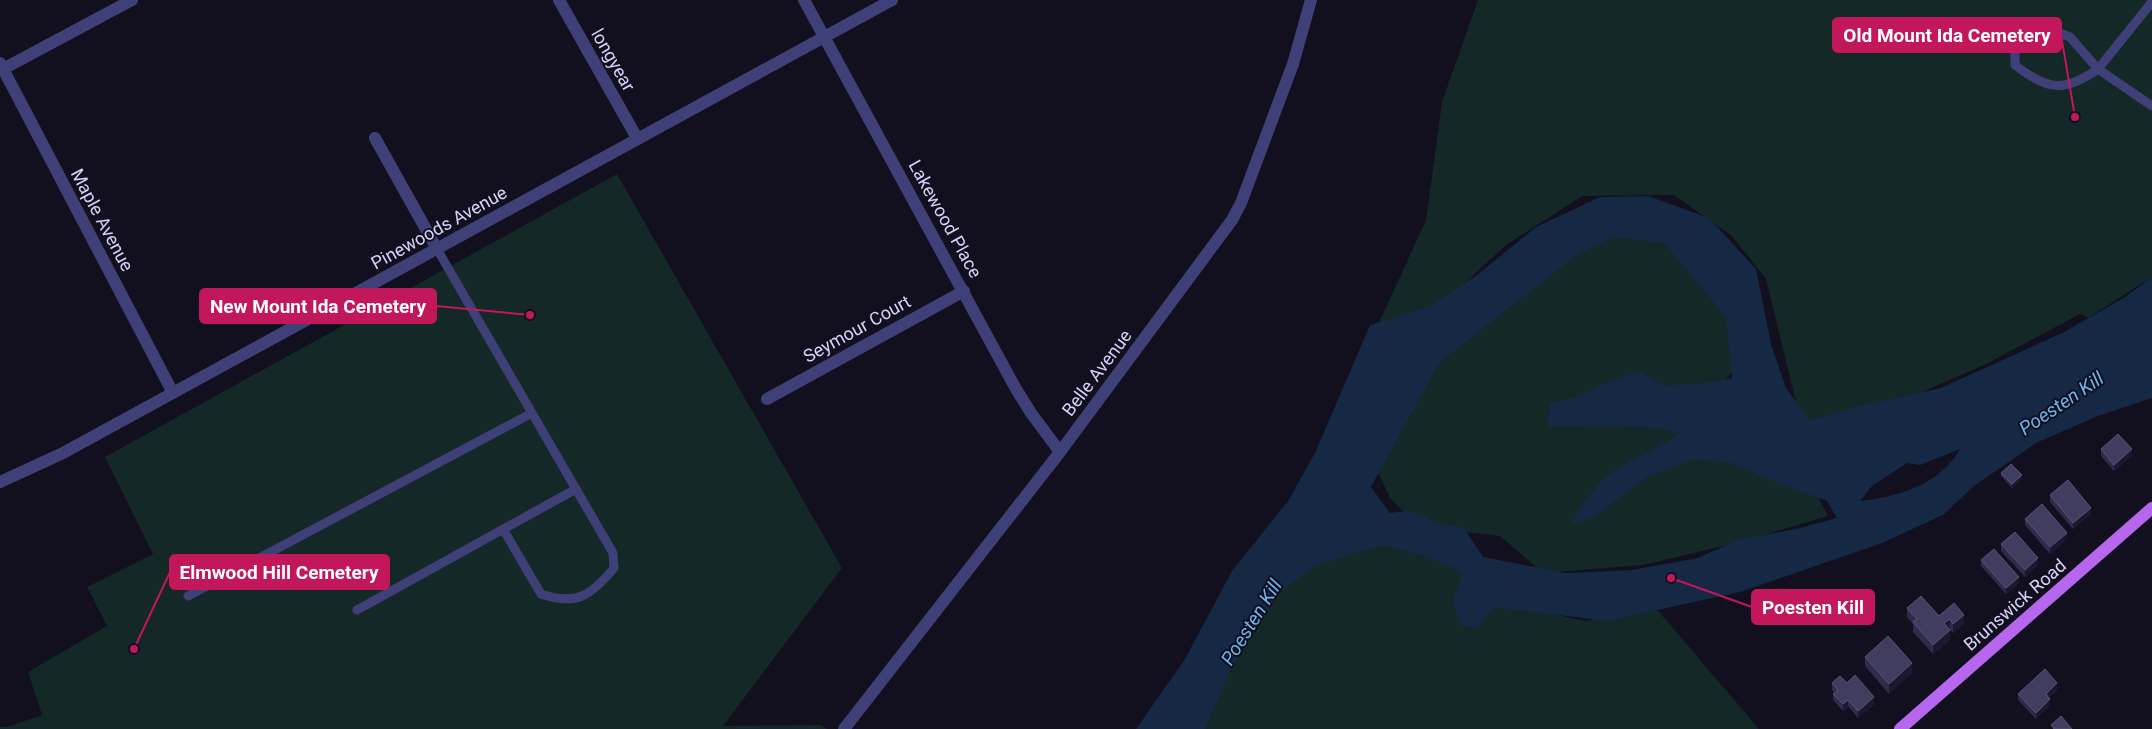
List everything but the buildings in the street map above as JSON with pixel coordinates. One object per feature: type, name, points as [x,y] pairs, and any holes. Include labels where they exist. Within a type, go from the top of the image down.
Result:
[{"type":"main road","name":"Brunswick Road","points":[[1900,729],[2152,508]]},
{"type":"street","points":[[2,66],[132,0]]},
{"type":"street","name":"longyear","points":[[559,0],[637,138]]},
{"type":"street","name":"Lakewood Place","points":[[804,0],[1021,397],[1060,452]]},
{"type":"street","name":"Pinewoods Avenue","points":[[0,482],[63,453],[892,0]]},
{"type":"street","name":"Belle Avenue","points":[[844,729],[1060,452],[1232,220],[1241,204],[1293,64],[1311,0]]},
{"type":"street","name":"Maple Avenue","points":[[2,66],[173,393]]},
{"type":"street","points":[[375,138],[438,249]]},
{"type":"street","name":"Seymour Court","points":[[767,399],[964,291]]},
{"type":"lane","points":[[2152,2],[2098,69],[2081,81],[2061,87],[2035,81],[2015,66],[2015,42],[2030,31],[2049,29],[2070,37],[2098,69],[2152,106]]},
{"type":"lane","points":[[438,249],[613,553],[614,568],[601,584],[582,597],[559,600],[541,594],[503,529]]},
{"type":"lane","points":[[188,596],[532,413]]},
{"type":"lane","points":[[357,610],[576,489]]},
{"type":"green space","points":[[1478,0],[2152,0],[2152,277],[2088,318],[2080,314],[1988,363],[1888,407],[1803,431],[1766,279],[1732,236],[1674,195],[1582,196],[1506,245],[1424,321],[1339,410],[1426,220],[1442,102]]},
{"type":"green space","points":[[617,174],[842,568],[723,726],[821,725],[827,729],[0,729],[0,727],[7,727],[42,715],[28,672],[107,626],[87,587],[153,554],[105,457]]},
{"type":"green space","points":[[1618,234],[1669,242],[1729,313],[1735,369],[1680,430],[1816,493],[1828,516],[1740,542],[1643,565],[1543,573],[1500,536],[1418,527],[1390,498],[1363,439],[1408,372],[1567,254]]},
{"type":"green space","points":[[1380,540],[1460,567],[1497,601],[1585,621],[1655,607],[1759,729],[1199,729],[1221,676],[1273,593],[1312,560]]},
{"type":"water","points":[[1648,196],[1709,218],[1756,269],[1771,344],[1786,388],[1810,420],[1860,406],[1941,388],[2064,332],[2125,297],[2152,277],[2152,398],[2098,416],[2036,443],[1974,486],[1943,515],[1882,543],[1740,592],[1607,621],[1493,607],[1478,628],[1462,626],[1452,603],[1461,579],[1458,570],[1421,555],[1381,545],[1315,566],[1276,595],[1230,671],[1205,729],[1136,729],[1185,659],[1232,571],[1288,501],[1315,453],[1370,325],[1428,307],[1477,275],[1536,227],[1600,197]],"holes":[[[1615,237],[1664,243],[1726,317],[1732,378],[1699,384],[1662,385],[1640,371],[1606,383],[1578,397],[1550,403],[1547,427],[1630,426],[1680,433],[1608,475],[1590,495],[1570,524],[1593,518],[1647,477],[1694,459],[1732,463],[1775,482],[1827,501],[1837,518],[1800,528],[1737,540],[1698,558],[1632,570],[1566,573],[1483,557],[1464,528],[1439,523],[1419,514],[1404,511],[1390,513],[1371,487],[1440,362],[1577,255]],[[1960,449],[1942,471],[1917,487],[1889,496],[1860,501],[1872,486],[1907,463],[1920,465]]]},
{"type":"place","name":"Old Mount Ida Cemetery","points":[[2075,117]]},
{"type":"place","name":"New Mount Ida Cemetery","points":[[530,315]]},
{"type":"place","name":"Poesten Kill","points":[[1671,578]]},
{"type":"place","name":"Elmwood Hill Cemetery","points":[[134,649]]}]
